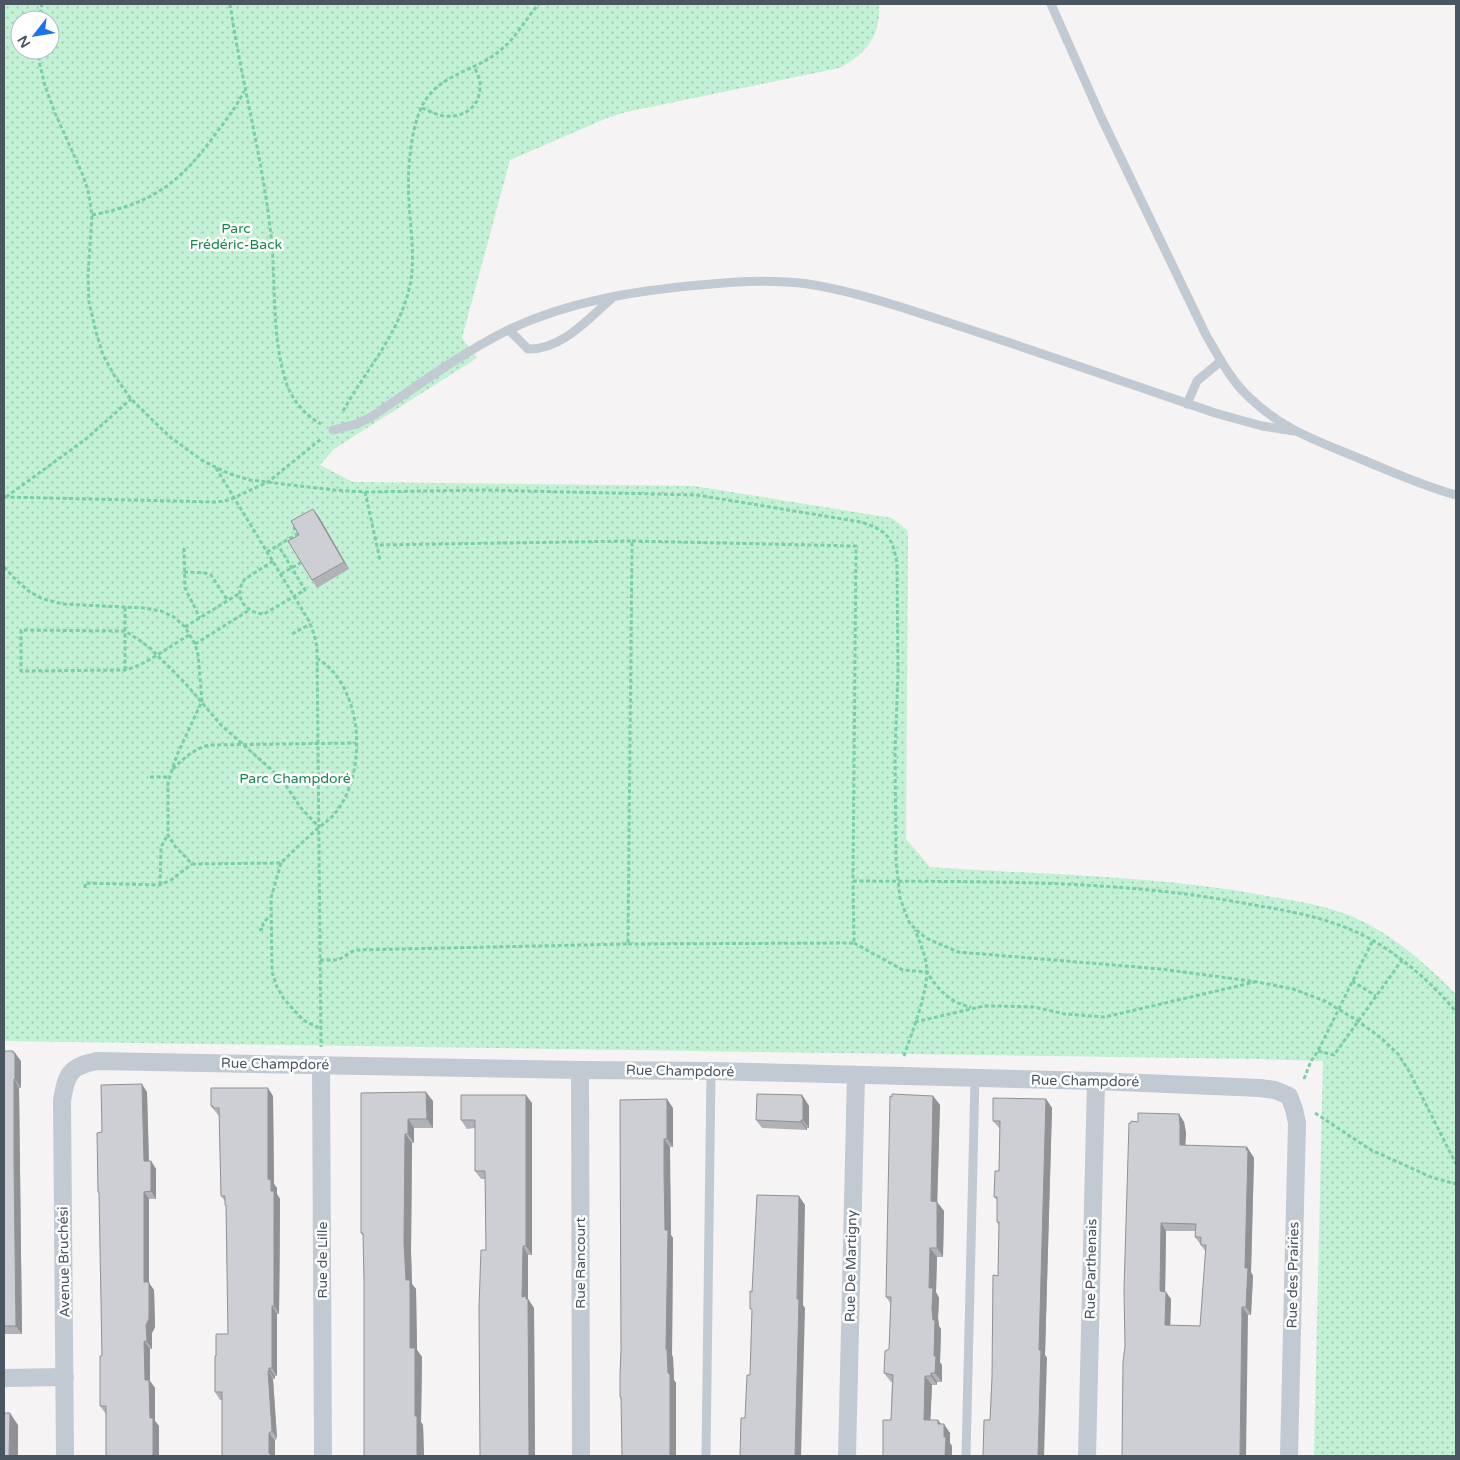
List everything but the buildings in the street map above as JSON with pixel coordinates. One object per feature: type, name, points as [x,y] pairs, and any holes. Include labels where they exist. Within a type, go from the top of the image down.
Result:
[{"type":"street","name":"Rue Champdoré","points":[[71,1070],[83,1064],[97,1062],[711,1071],[1096,1081],[1260,1088],[1275,1090],[1289,1096]]},
{"type":"street","name":"Rue de Lille","points":[[321,1065],[323,1456]]},
{"type":"street","name":"Avenue Bruchési","points":[[65,1456],[62,1100],[65,1084],[71,1070]]},
{"type":"street","name":"Rue Rancourt","points":[[580,1070],[580,1456]]},
{"type":"street","name":"Rue De Martigny","points":[[847,1456],[856,1075]]},
{"type":"street","name":"Rue Parthenais","points":[[1087,1456],[1096,1081]]},
{"type":"street","name":"Rue des Prairies","points":[[1289,1096],[1297,1123],[1289,1456]]},
{"type":"street","points":[[4,1378],[65,1377]]},
{"type":"lane","points":[[1051,4],[1101,117],[1206,335],[1221,361],[1249,397],[1272,417],[1294,431],[1425,486],[1456,495]]},
{"type":"lane","points":[[333,430],[357,424],[372,417],[471,350],[509,330],[564,309],[630,292],[731,282],[776,281],[808,284],[851,293],[905,308],[1187,404],[1262,426],[1294,431]]},
{"type":"lane","points":[[509,330],[528,349],[546,346],[571,334],[614,296]]},
{"type":"lane","points":[[1187,404],[1198,381],[1221,361]]},
{"type":"lane","points":[[706,1456],[711,1071]]},
{"type":"lane","points":[[966,1456],[975,1078]]},
{"type":"path","points":[[230,4],[268,210],[274,271],[275,317],[284,374],[294,399],[306,414],[333,430]]},
{"type":"path","points":[[5,497],[217,502],[234,497],[268,482],[333,430],[344,409],[382,351],[406,300],[411,279],[412,258],[409,199],[410,165],[416,125],[422,108],[434,90],[446,81],[503,48],[538,4]]},
{"type":"path","points":[[39,60],[46,86],[88,190],[92,215],[88,276],[92,318],[108,366],[131,400],[170,437],[216,467],[230,474],[250,480],[365,492],[483,490],[698,495],[860,522],[885,532],[895,549],[897,564],[896,862],[900,898],[905,913],[915,929],[921,945],[927,972],[938,989],[959,1005],[974,1008]]},
{"type":"path","points":[[422,108],[443,116],[457,116],[469,111],[474,105],[480,88],[479,78],[474,66]]},
{"type":"path","points":[[92,215],[110,212],[138,203],[164,189],[209,144],[237,106],[245,90]]},
{"type":"path","points":[[5,497],[86,439],[131,400]]},
{"type":"path","points":[[216,467],[295,596],[314,634],[318,659],[321,1065]]},
{"type":"path","points":[[365,492],[380,560]]},
{"type":"path","points":[[267,552],[297,534],[294,528],[301,524]]},
{"type":"path","points":[[377,546],[632,541],[856,546],[854,943]]},
{"type":"path","points":[[628,944],[632,541]]},
{"type":"path","points":[[273,561],[241,584],[240,593],[248,611],[264,614],[305,590],[278,546]]},
{"type":"path","points":[[184,548],[185,588],[200,618]]},
{"type":"path","points":[[281,574],[302,562]]},
{"type":"path","points":[[4,566],[17,582],[43,599],[63,604],[161,611],[174,617],[185,627],[195,644],[198,654],[202,701],[168,782],[168,836],[162,847],[160,885]]},
{"type":"path","points":[[184,572],[211,575],[228,601]]},
{"type":"path","points":[[185,627],[240,593]]},
{"type":"path","points":[[125,607],[125,670]]},
{"type":"path","points":[[195,644],[248,611]]},
{"type":"path","points":[[292,634],[310,624]]},
{"type":"path","points":[[190,635],[156,654],[132,668],[125,670],[21,671],[21,630],[126,631],[149,647],[156,654],[202,701],[221,725],[278,776],[288,787],[301,808],[319,827]]},
{"type":"path","points":[[119,650],[125,650]]},
{"type":"path","points":[[318,659],[333,671],[347,695],[354,718],[356,762],[350,786],[334,816],[319,827],[280,863],[271,898],[271,915],[272,972],[277,987],[284,999],[303,1020],[321,1029]]},
{"type":"path","points":[[172,769],[198,748],[209,745],[356,743]]},
{"type":"path","points":[[150,777],[170,778]]},
{"type":"path","points":[[168,836],[192,864]]},
{"type":"path","points":[[85,888],[85,883],[160,885],[171,880],[192,864],[280,863]]},
{"type":"path","points":[[853,881],[1038,882],[1182,892],[1253,904],[1334,923],[1373,940],[1402,960],[1456,1012]]},
{"type":"path","points":[[259,930],[263,929],[264,923],[271,915]]},
{"type":"path","points":[[915,929],[934,943],[958,952],[1161,969],[1258,982],[1292,989],[1325,1001],[1358,1021],[1381,1038],[1398,1054],[1409,1071],[1456,1164]]},
{"type":"path","points":[[1304,1079],[1311,1061],[1318,1051],[1373,940]]},
{"type":"path","points":[[320,960],[338,960],[355,950],[628,944],[854,943],[903,970],[927,972]]},
{"type":"path","points":[[1318,1051],[1334,1055],[1402,960]]},
{"type":"path","points":[[897,1077],[915,1022],[927,972]]},
{"type":"path","points":[[1352,981],[1376,996]]},
{"type":"path","points":[[915,1022],[974,1008],[998,1006],[1034,1007],[1065,1014],[1105,1017],[1258,982]]},
{"type":"path","points":[[1289,1096],[1371,1150],[1431,1177],[1456,1184]]},
{"type":"green space","points":[[4,4],[879,4],[878,25],[870,42],[849,63],[839,68],[626,112],[607,118],[510,160],[462,338],[477,358],[334,449],[320,465],[353,482],[694,486],[892,518],[908,531],[906,839],[930,867],[1097,876],[1180,883],[1221,888],[1311,904],[1357,918],[1372,926],[1402,946],[1430,969],[1456,994],[1456,1456],[1314,1456],[1323,1061],[4,1041]]},
{"type":"park label","name":"Parc Frédéric-Back","points":[[236,236]]},
{"type":"park label","name":"Parc Champdoré","points":[[295,778]]}]
